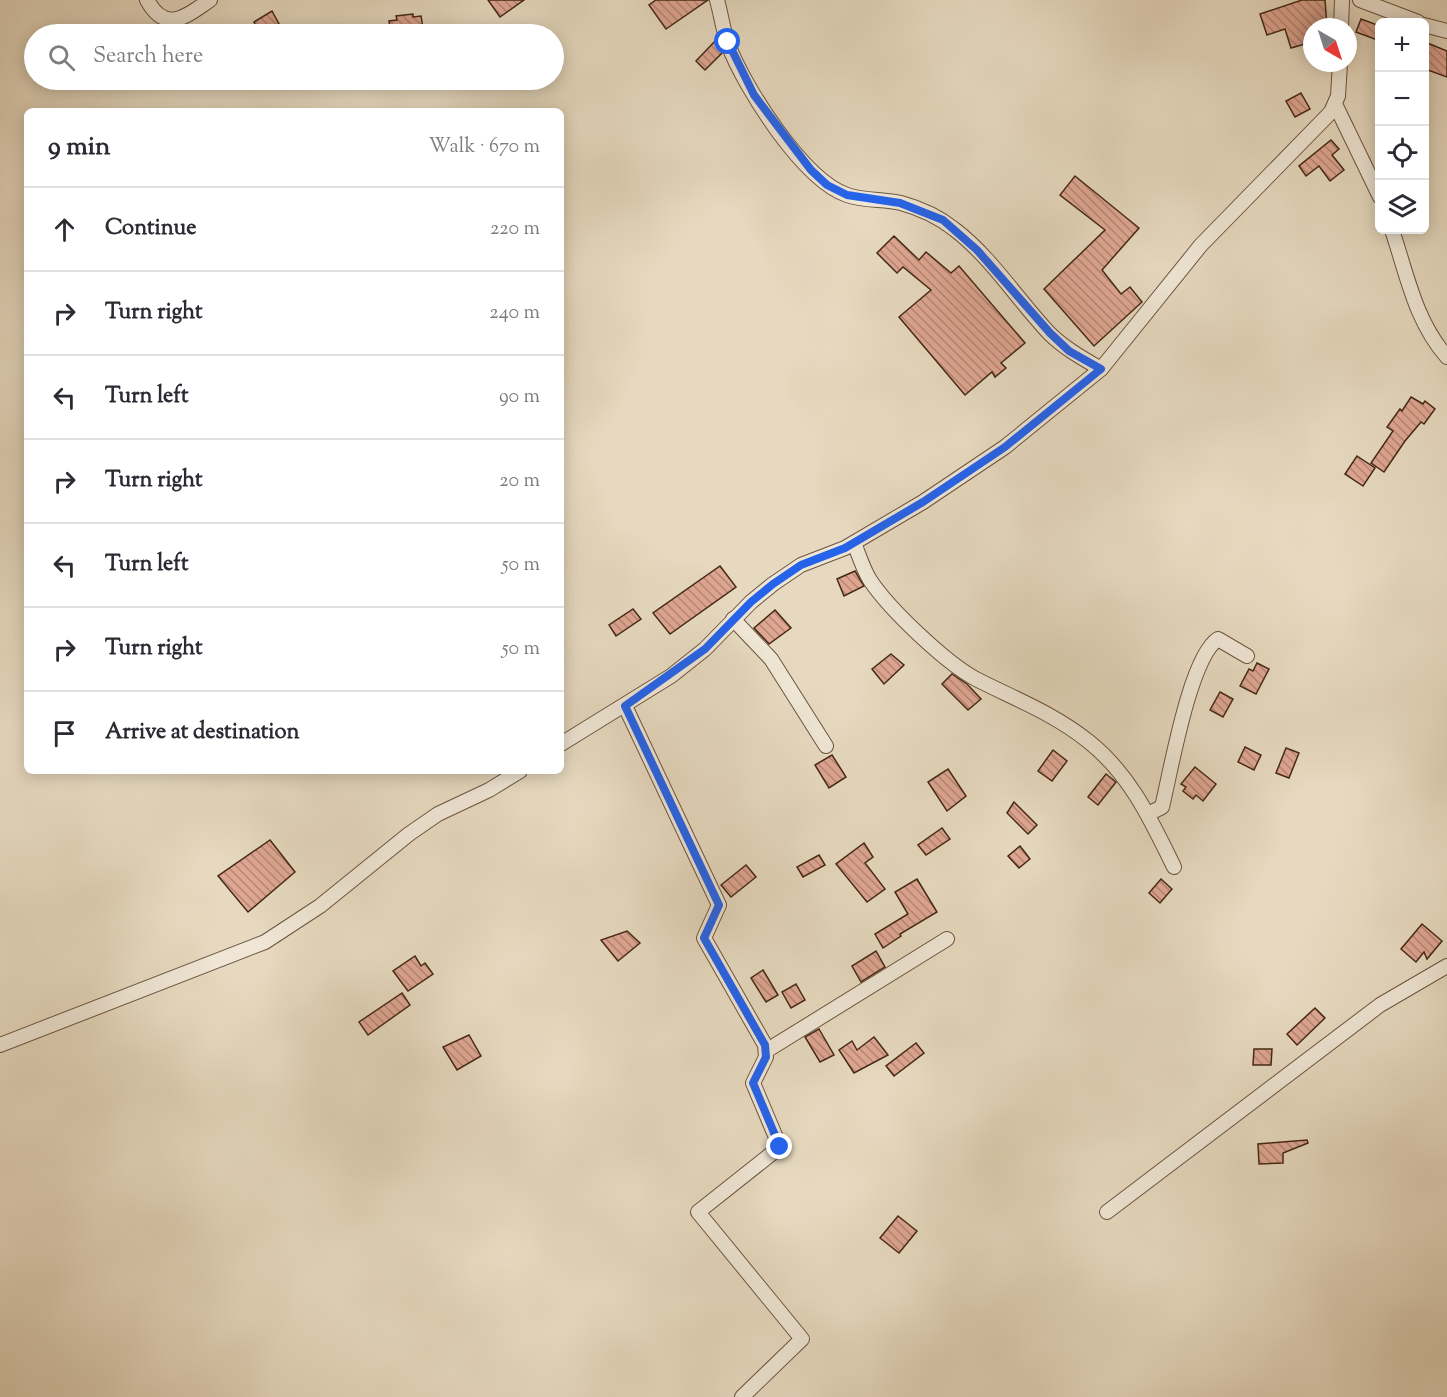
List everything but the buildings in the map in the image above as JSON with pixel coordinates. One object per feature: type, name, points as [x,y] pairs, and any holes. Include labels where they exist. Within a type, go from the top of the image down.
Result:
[{"type":"street","points":[[147,0],[160,18],[167,21],[181,18],[210,0]]},
{"type":"street","points":[[717,0],[728,42],[741,72],[754,95],[811,170],[827,185],[847,195],[900,203],[943,220],[977,250],[1050,333],[1069,351],[1101,369]]},
{"type":"street","points":[[1341,18],[1342,0]]},
{"type":"street","points":[[1360,0],[1407,18]]},
{"type":"street","points":[[1429,26],[1447,32]]},
{"type":"street","points":[[564,742],[625,706],[705,649],[733,619],[773,584],[801,565],[854,543],[923,502],[1005,447],[1101,369],[1201,245],[1259,182],[1331,112],[1338,96],[1339,72]]},
{"type":"street","points":[[1335,104],[1375,187]]},
{"type":"street","points":[[1393,234],[1416,308],[1432,338],[1447,357]]},
{"type":"street","points":[[854,543],[869,578],[882,597],[940,654],[975,678],[1030,703],[1090,742],[1121,774],[1148,814],[1174,867]]},
{"type":"street","points":[[733,619],[771,658],[826,746]]},
{"type":"street","points":[[1148,814],[1162,807],[1195,675],[1209,645],[1218,639],[1247,656]]},
{"type":"street","points":[[625,706],[719,905],[704,938],[765,1045],[766,1057],[753,1083],[780,1147],[698,1212],[802,1339],[742,1397]]},
{"type":"street","points":[[0,1045],[265,942],[311,912],[438,814],[489,790],[515,774]]},
{"type":"street","points":[[766,1051],[947,939]]},
{"type":"street","points":[[1107,1212],[1380,1005],[1447,966]]},
{"type":"route","points":[[728,42],[754,95],[811,170],[827,185],[847,195],[900,203],[943,220],[977,250],[1050,333],[1069,351],[1101,369],[1005,447],[923,502],[845,548],[801,565],[773,584],[751,602],[705,649],[671,676],[625,706],[719,905],[704,938],[765,1045],[766,1057],[753,1083],[780,1147]]}]
